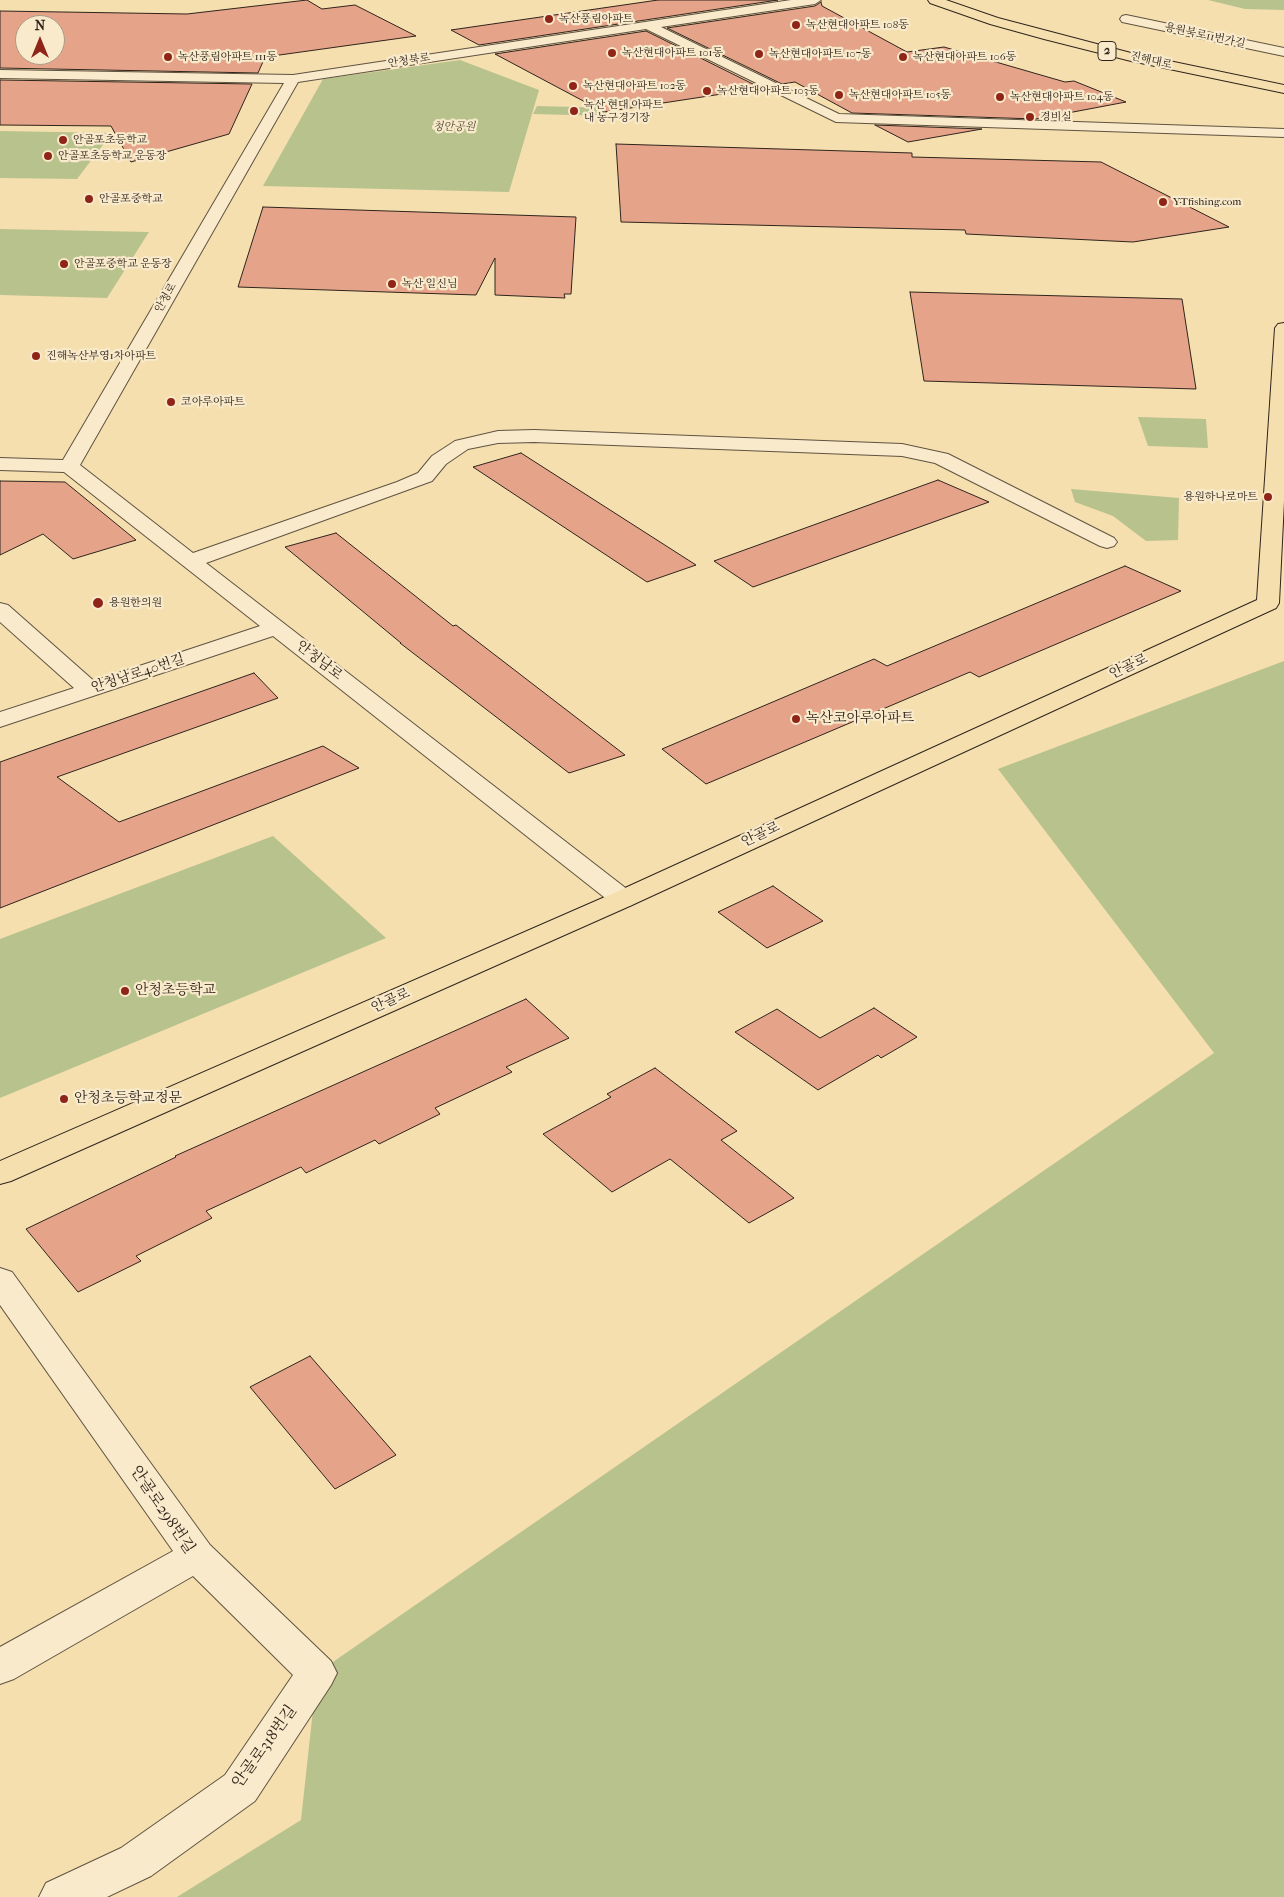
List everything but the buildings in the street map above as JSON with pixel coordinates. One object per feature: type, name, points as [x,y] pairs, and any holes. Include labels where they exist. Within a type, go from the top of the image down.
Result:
[{"type":"main road","name":"진해대로","points":[[934,0],[994,21],[1048,36],[1149,61],[1284,89]]},
{"type":"main road","name":"진해대로","points":[[959,0],[1063,32],[1284,79]]},
{"type":"main road","name":"안골로","points":[[0,1173],[623,899],[1276,604],[1284,328]]},
{"type":"street","name":"안청북로","points":[[0,74],[293,79],[815,0]]},
{"type":"street","name":"용원북로11번가길","points":[[1126,19],[1284,52]]},
{"type":"street","points":[[647,25],[836,118],[1284,133]]},
{"type":"street","name":"안청로","points":[[69,466],[293,79]]},
{"type":"street","points":[[191,561],[404,486],[425,477],[439,460],[462,445],[498,437],[534,436],[902,450],[942,458],[1107,542]]},
{"type":"street","points":[[0,464],[69,466]]},
{"type":"street","name":"안청남로","points":[[69,466],[623,899]]},
{"type":"street","points":[[0,610],[90,690]]},
{"type":"street","name":"안청남로40번길","points":[[0,720],[276,628]]},
{"type":"street","name":"안골로298번길","points":[[0,1280],[197,1556],[0,1667]]},
{"type":"street","name":"안골로318번길","points":[[61,1897],[136,1862],[240,1788],[317,1673],[197,1556]]},
{"type":"green space","points":[[1208,0],[1284,0],[1284,10],[1245,9]]},
{"type":"green space","name":"청안공원","points":[[460,60],[539,90],[509,192],[263,186],[323,79]]},
{"type":"green space","name":"녹산 현대 아파트 내 농구경기장","points":[[537,106],[614,108],[610,116],[533,114]]},
{"type":"green space","name":"안골포초등학교 운동장","points":[[0,131],[112,133],[77,179],[0,178]]},
{"type":"green space","name":"안골포중학교 운동장","points":[[0,229],[149,232],[107,298],[0,295]]},
{"type":"green space","points":[[1138,417],[1206,419],[1208,448],[1148,446]]},
{"type":"green space","points":[[1071,489],[1179,498],[1178,540],[1146,541],[1113,516],[1075,502]]},
{"type":"green space","points":[[1284,661],[1284,1897],[177,1897],[301,1820],[317,1673],[1214,1053],[998,769]]},
{"type":"green space","points":[[273,836],[386,938],[0,1098],[0,939]]},
{"type":"place","name":"녹산풍림아파트","points":[[549,19]]},
{"type":"place","name":"녹산현대아파트 108동","points":[[796,25]]},
{"type":"place","name":"녹산현대아파트 101동","points":[[612,53]]},
{"type":"place","name":"녹산현대아파트 107동","points":[[759,54]]},
{"type":"place","name":"녹산풍림아파트 111동","points":[[168,57]]},
{"type":"place","name":"녹산현대아파트 106동","points":[[903,57]]},
{"type":"place","name":"녹산현대아파트 102동","points":[[573,86]]},
{"type":"place","name":"녹산현대아파트 103동","points":[[707,91]]},
{"type":"place","name":"녹산현대아파트 105동","points":[[839,95]]},
{"type":"place","name":"녹산현대아파트 104동","points":[[1000,97]]},
{"type":"place","name":"녹산 현대 아파트 내 농구경기장","points":[[574,111]]},
{"type":"place","name":"경비실","points":[[1030,117]]},
{"type":"place","name":"안골포초등학교","points":[[63,140]]},
{"type":"place","name":"안골포초등학교 운동장","points":[[48,156]]},
{"type":"place","name":"안골포중학교","points":[[89,199]]},
{"type":"place","name":"YTfishing.com","points":[[1163,202]]},
{"type":"place","name":"안골포중학교 운동장","points":[[64,264]]},
{"type":"place","name":"녹산 일신님","points":[[392,284]]},
{"type":"place","name":"진해녹산부영1차아파트","points":[[36,356]]},
{"type":"place","name":"코아루아파트","points":[[171,402]]},
{"type":"place","name":"용원하나로마트","points":[[1268,497]]},
{"type":"place","name":"용원한의원","points":[[98,603]]},
{"type":"place","name":"녹산코아루아파트","points":[[796,719]]},
{"type":"place","name":"안청초등학교","points":[[125,991]]},
{"type":"place","name":"안청초등학교정문","points":[[64,1099]]}]
